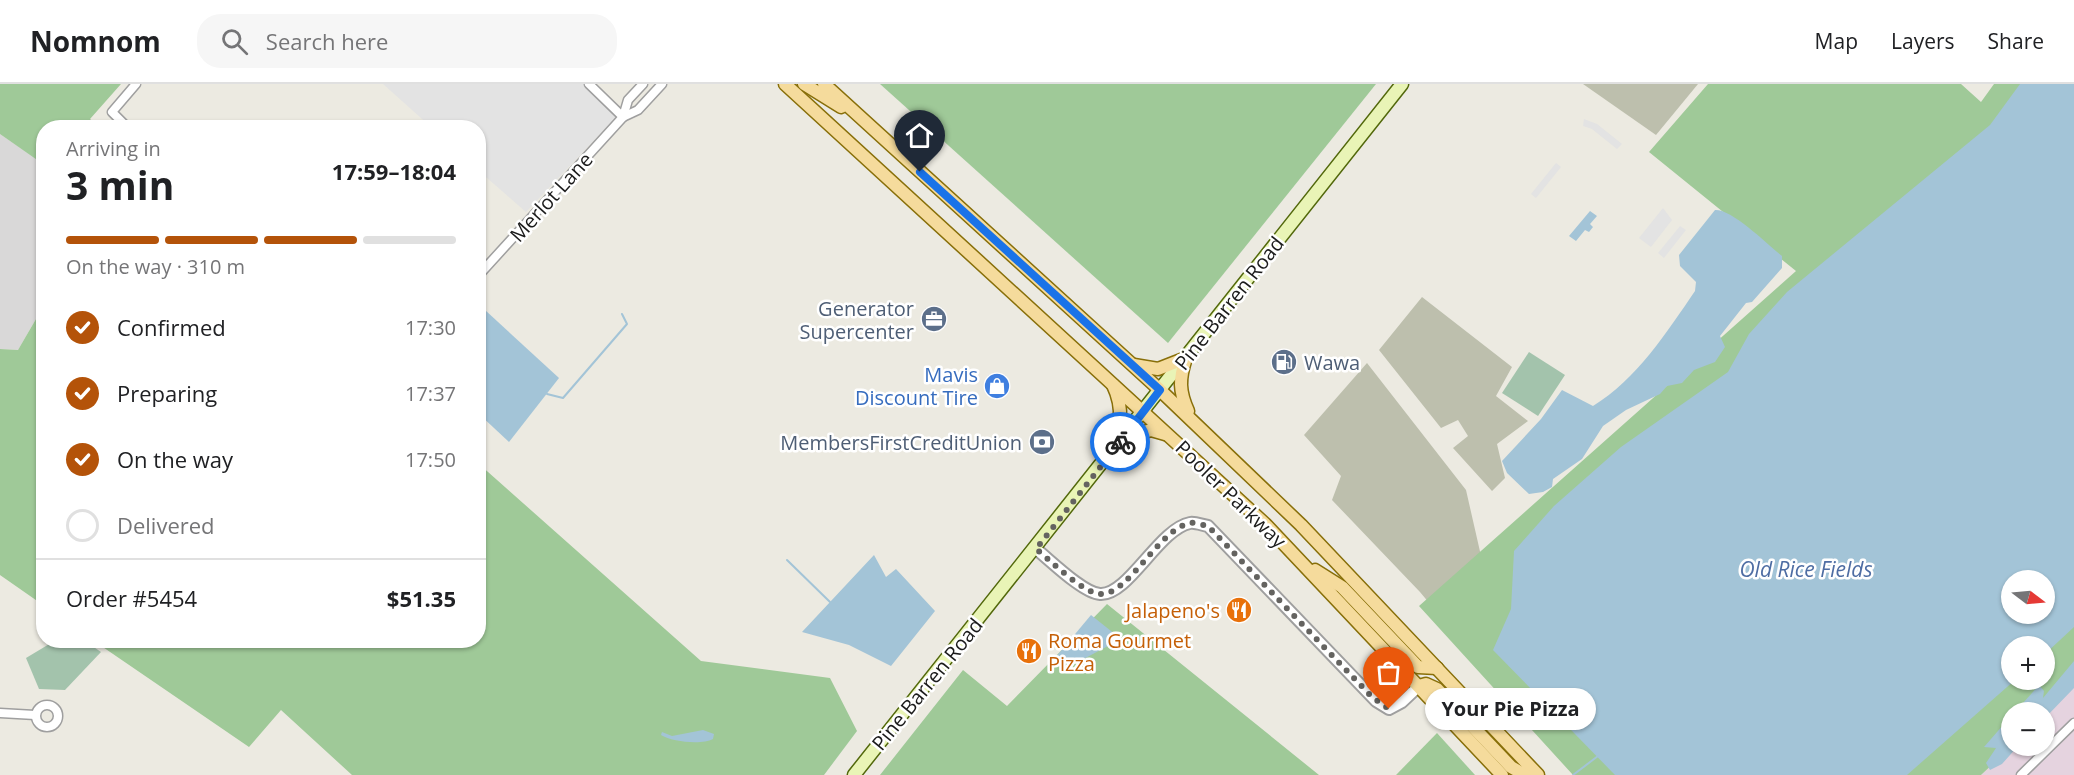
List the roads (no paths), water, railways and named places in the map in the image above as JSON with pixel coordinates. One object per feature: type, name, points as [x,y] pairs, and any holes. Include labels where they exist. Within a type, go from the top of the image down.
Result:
[{"type":"main road","name":"Pooler Parkway","points":[[785,84],[1265,524],[1502,775]]},
{"type":"main road","points":[[804,84],[867,124]]},
{"type":"main road","name":"Pooler Parkway","points":[[824,84],[1160,390],[1301,525],[1538,775]]},
{"type":"main road","name":"Pine Barren Road","points":[[854,775],[1036,549],[1402,84]]},
{"type":"main road","points":[[1132,365],[1158,369],[1186,358]]},
{"type":"main road","points":[[1186,358],[1179,384],[1191,419]]},
{"type":"main road","points":[[1111,382],[1122,409],[1112,453]]},
{"type":"main road","points":[[1123,438],[1151,430],[1160,431],[1173,438]]},
{"type":"main road","points":[[1299,560],[1342,587],[1418,667],[1437,668]]},
{"type":"main road","points":[[1419,686],[1426,684],[1437,688],[1511,767],[1525,775]]},
{"type":"street","points":[[120,120],[112,112],[136,84]]},
{"type":"street","points":[[589,84],[622,117]]},
{"type":"street","name":"Merlot Lane","points":[[486,267],[622,117],[628,100],[643,84]]},
{"type":"street","name":"Merlot Lane","points":[[622,117],[638,110],[662,84]]},
{"type":"street","points":[[1036,549],[1088,590],[1101,594],[1115,591],[1176,528],[1191,522],[1208,526],[1376,701],[1389,709],[1402,702],[1419,686]]},
{"type":"street","points":[[0,713],[35,715]]},
{"type":"street","points":[[2021,775],[2074,723]]},
{"type":"water","name":"Old Rice Fields","points":[[2020,84],[2074,84],[2074,627],[2055,645],[2055,636],[2001,636],[2001,690],[2004,690],[1907,775],[1615,775],[1493,650],[1511,609],[1514,551],[1554,506],[1621,447],[1728,372],[1749,334],[1787,292],[1990,125]]},
{"type":"water","points":[[1715,210],[1731,215],[1759,236],[1782,256],[1782,268],[1752,302],[1746,303],[1720,336],[1725,347],[1715,362],[1694,370],[1682,383],[1667,386],[1660,394],[1626,410],[1603,426],[1582,459],[1553,479],[1552,487],[1543,492],[1529,494],[1507,473],[1502,461],[1541,419],[1562,390],[1593,406],[1623,383],[1650,354],[1695,291],[1696,282],[1680,266],[1679,255]]},
{"type":"water","points":[[1590,211],[1597,216],[1590,224],[1593,227],[1589,232],[1585,230],[1576,241],[1569,236]]},
{"type":"water","points":[[486,311],[559,378],[509,442],[486,421]]},
{"type":"water","points":[[874,555],[886,577],[896,569],[935,611],[891,666],[849,645],[802,632]]},
{"type":"water","points":[[1091,615],[1121,639],[1078,662],[1055,658]]},
{"type":"water","points":[[2074,661],[2074,688],[2055,708],[2055,702],[2024,702],[2035,690],[2043,690],[2043,698],[2050,690],[2055,690],[2055,684]]},
{"type":"water","points":[[2001,727],[2001,756],[2009,756],[2002,764],[1990,770],[1986,763],[1996,748],[1984,747]]},
{"type":"water","points":[[703,730],[714,734],[713,739],[687,742],[661,735],[662,732],[672,736]]},
{"type":"waterway","points":[[547,394],[563,398],[627,324],[622,314]]},
{"type":"waterway","points":[[787,560],[830,602]]},
{"type":"waterway","points":[[1573,775],[1598,756]]},
{"type":"place","name":"Generator Supercenter","points":[[934,319]]},
{"type":"place","name":"Wawa","points":[[1284,362]]},
{"type":"place","name":"Mavis Discount Tire","points":[[997,386]]},
{"type":"place","name":"MembersFirstCreditUnion","points":[[1042,442]]},
{"type":"place","name":"Jalapeno's","points":[[1239,610]]},
{"type":"place","name":"Roma Gourmet Pizza","points":[[1029,651]]},
{"type":"place","name":"Your Pie Pizza","points":[[1389,709]]}]
